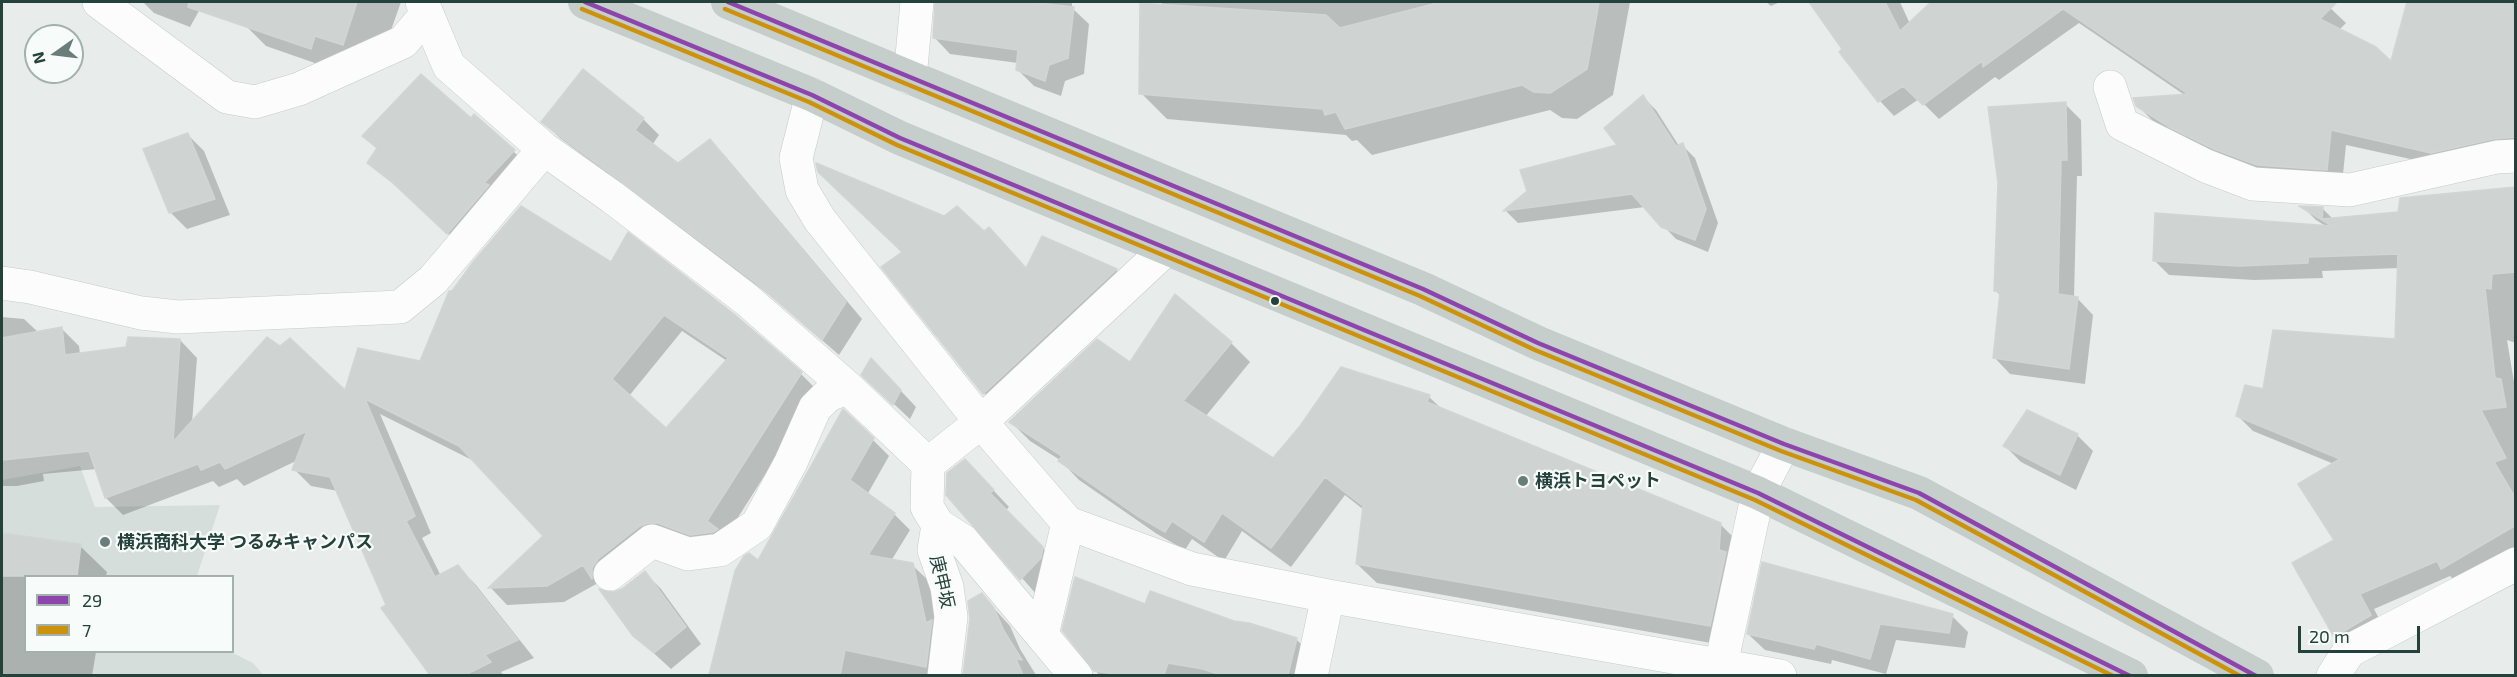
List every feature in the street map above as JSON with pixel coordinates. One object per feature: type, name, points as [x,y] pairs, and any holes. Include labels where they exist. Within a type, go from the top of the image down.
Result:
[{"type":"highway","points":[[585,2],[812,95],[900,138],[1758,493],[2131,675]]},
{"type":"highway","points":[[729,2],[1401,279],[1538,343],[1784,444],[1919,493],[2257,675]]},
{"type":"street","points":[[99,2],[227,97],[255,102],[299,89],[403,42],[424,8]]},
{"type":"street","points":[[910,78],[917,2]]},
{"type":"street","points":[[424,8],[449,66],[544,149],[612,197],[746,299],[848,388],[928,464],[927,507],[938,525],[963,541],[1076,675]]},
{"type":"street","points":[[2110,87],[2122,124],[2206,166],[2253,184],[2350,190],[2497,157],[2516,156]]},
{"type":"street","points":[[812,95],[796,158],[802,190],[820,220],[981,422],[1068,523],[1192,569],[1641,663],[1721,665],[1780,675]]},
{"type":"street","points":[[2,283],[30,287],[141,314],[178,317],[400,307],[433,280],[544,149]]},
{"type":"street","points":[[928,464],[981,422],[1166,249]]},
{"type":"street","points":[[610,574],[652,541],[688,555],[720,550],[757,525],[791,462],[814,408],[828,395],[848,388]]},
{"type":"street","points":[[1721,665],[1758,493],[1784,444]]},
{"type":"street","points":[[1042,635],[1068,523]]},
{"type":"street","name":"庚申坂","points":[[938,525],[934,550],[947,587],[951,618],[944,675]]},
{"type":"street","points":[[2333,675],[2349,651],[2516,564]]},
{"type":"street","points":[[1311,675],[1328,596]]},
{"type":"shaded area","name":"横浜商科大学 つるみキャンパス","points":[[80,466],[95,507],[220,505],[197,575],[24,575],[24,653],[233,653],[253,663],[263,675],[2,676],[2,480]]},
{"type":"building","points":[[189,2],[357,2],[343,45],[315,36],[311,49],[188,7]]},
{"type":"building","points":[[935,2],[1029,2],[1074,7],[1068,58],[1049,65],[1045,81],[1016,70],[1018,50],[933,38]]},
{"type":"building","points":[[1441,2],[1599,2],[1587,69],[1550,93],[1534,92],[1522,85],[1345,129],[1336,112],[1325,115],[1323,109],[1139,94],[1140,3],[1326,15],[1340,28]]},
{"type":"building","points":[[1809,2],[1885,2],[1900,31],[1931,2],[2337,2],[2320,19],[2376,47],[2391,61],[2407,2],[2516,2],[2516,137],[2493,139],[2431,153],[2331,130],[2327,170],[2257,165],[2214,149],[2171,128],[2136,106],[2133,98],[2188,94],[2063,9],[1983,67],[1982,61],[1923,105],[1903,86],[1878,102],[1839,52],[1842,49]]},
{"type":"building","points":[[583,69],[644,118],[635,130],[678,163],[710,139],[846,302],[822,340],[757,284],[541,122]]},
{"type":"building","points":[[421,74],[471,118],[474,114],[515,150],[484,183],[489,185],[447,234],[393,183],[367,163],[377,148],[362,136]]},
{"type":"building","points":[[1643,95],[1676,146],[1683,143],[1706,209],[1695,240],[1661,227],[1632,194],[1503,211],[1527,191],[1520,170],[1617,145],[1604,128]]},
{"type":"building","points":[[2066,102],[2067,160],[2061,160],[2058,294],[2078,297],[2069,369],[1993,358],[2000,292],[1994,291],[1998,183],[1988,107]]},
{"type":"building","points":[[188,133],[215,199],[169,213],[143,149]]},
{"type":"building","points":[[816,163],[944,216],[957,206],[984,231],[989,227],[1026,268],[1042,236],[1117,269],[983,394],[881,267],[902,252],[818,172]]},
{"type":"building","points":[[2516,187],[2516,272],[2492,274],[2491,289],[2485,288],[2495,378],[2501,379],[2506,407],[2481,410],[2506,458],[2494,462],[2516,499],[2516,525],[2441,569],[2437,561],[2360,594],[2371,615],[2334,637],[2292,563],[2334,540],[2298,484],[2340,459],[2236,416],[2245,385],[2263,389],[2273,330],[2395,339],[2398,254],[2308,257],[2308,263],[2239,266],[2153,261],[2155,213],[2332,226],[2299,206],[2323,207],[2322,219],[2398,212],[2400,198]]},
{"type":"building","points":[[521,206],[611,262],[628,232],[734,314],[802,372],[707,521],[718,529],[713,532],[690,535],[658,523],[648,523],[640,526],[598,559],[592,568],[592,579],[583,565],[547,586],[488,588],[543,536],[459,446],[365,399],[415,516],[406,521],[435,577],[458,565],[518,640],[485,655],[491,662],[465,675],[430,675],[381,608],[386,605],[330,477],[292,470],[307,431],[225,469],[220,462],[201,470],[198,464],[105,498],[89,451],[2,460],[2,338],[62,327],[65,355],[126,347],[128,337],[180,339],[173,442],[267,337],[280,346],[290,338],[345,390],[358,348],[420,361],[449,291],[452,291],[473,262]],"holes":[[[664,315],[728,358],[666,428],[612,379]]]},
{"type":"building","points":[[1175,294],[1232,342],[1183,401],[1273,458],[1300,426],[1341,367],[1430,395],[1427,402],[1721,523],[1719,550],[1726,552],[1710,626],[1356,564],[1363,506],[1325,477],[1271,548],[1222,513],[1204,542],[1172,521],[1165,532],[1136,515],[1058,461],[1062,456],[1009,422],[1097,339],[1130,362]]},
{"type":"building","points":[[871,358],[901,390],[893,405],[861,375]]},
{"type":"building","points":[[843,409],[874,438],[850,480],[895,513],[868,555],[913,563],[926,623],[932,620],[926,667],[845,650],[840,675],[709,675],[735,571],[744,556],[749,553],[758,560]]},
{"type":"building","points":[[2027,410],[2078,434],[2060,475],[2003,446]]},
{"type":"building","points":[[965,459],[994,490],[990,493],[1043,547],[1041,558],[1020,580],[946,495],[947,473]]},
{"type":"building","points":[[2,533],[81,544],[77,575],[2,576]]},
{"type":"building","points":[[1762,562],[1953,614],[1949,633],[1880,624],[1870,659],[1816,644],[1814,649],[1747,634]]},
{"type":"building","points":[[645,571],[686,627],[654,653],[633,636],[599,589],[613,592],[622,589]]},
{"type":"building","points":[[1075,577],[1145,604],[1150,591],[1234,621],[1249,623],[1297,638],[1288,675],[1221,675],[1203,669],[1168,663],[1164,675],[1122,675],[1094,671],[1062,630]]},
{"type":"building","points":[[982,593],[994,608],[1004,631],[1022,660],[1016,659],[1023,675],[963,675],[970,619],[968,601]]},
{"type":"transit line","name":"29","points":[[585,2],[812,95],[900,138],[1758,493],[2130,676]]},
{"type":"transit line","name":"29","points":[[728,2],[1423,289],[1538,343],[1784,444],[1919,493],[2256,676]]},
{"type":"transit line","name":"7","points":[[582,9],[809,102],[897,145],[1755,500],[2113,676]]},
{"type":"transit line","name":"7","points":[[725,9],[1420,296],[1535,350],[1781,451],[1916,500],[2240,676]]},
{"type":"place","name":"横浜トヨペット","points":[[1523,481]]},
{"type":"place","name":"横浜商科大学 つるみキャンパス","points":[[105,542]]}]
